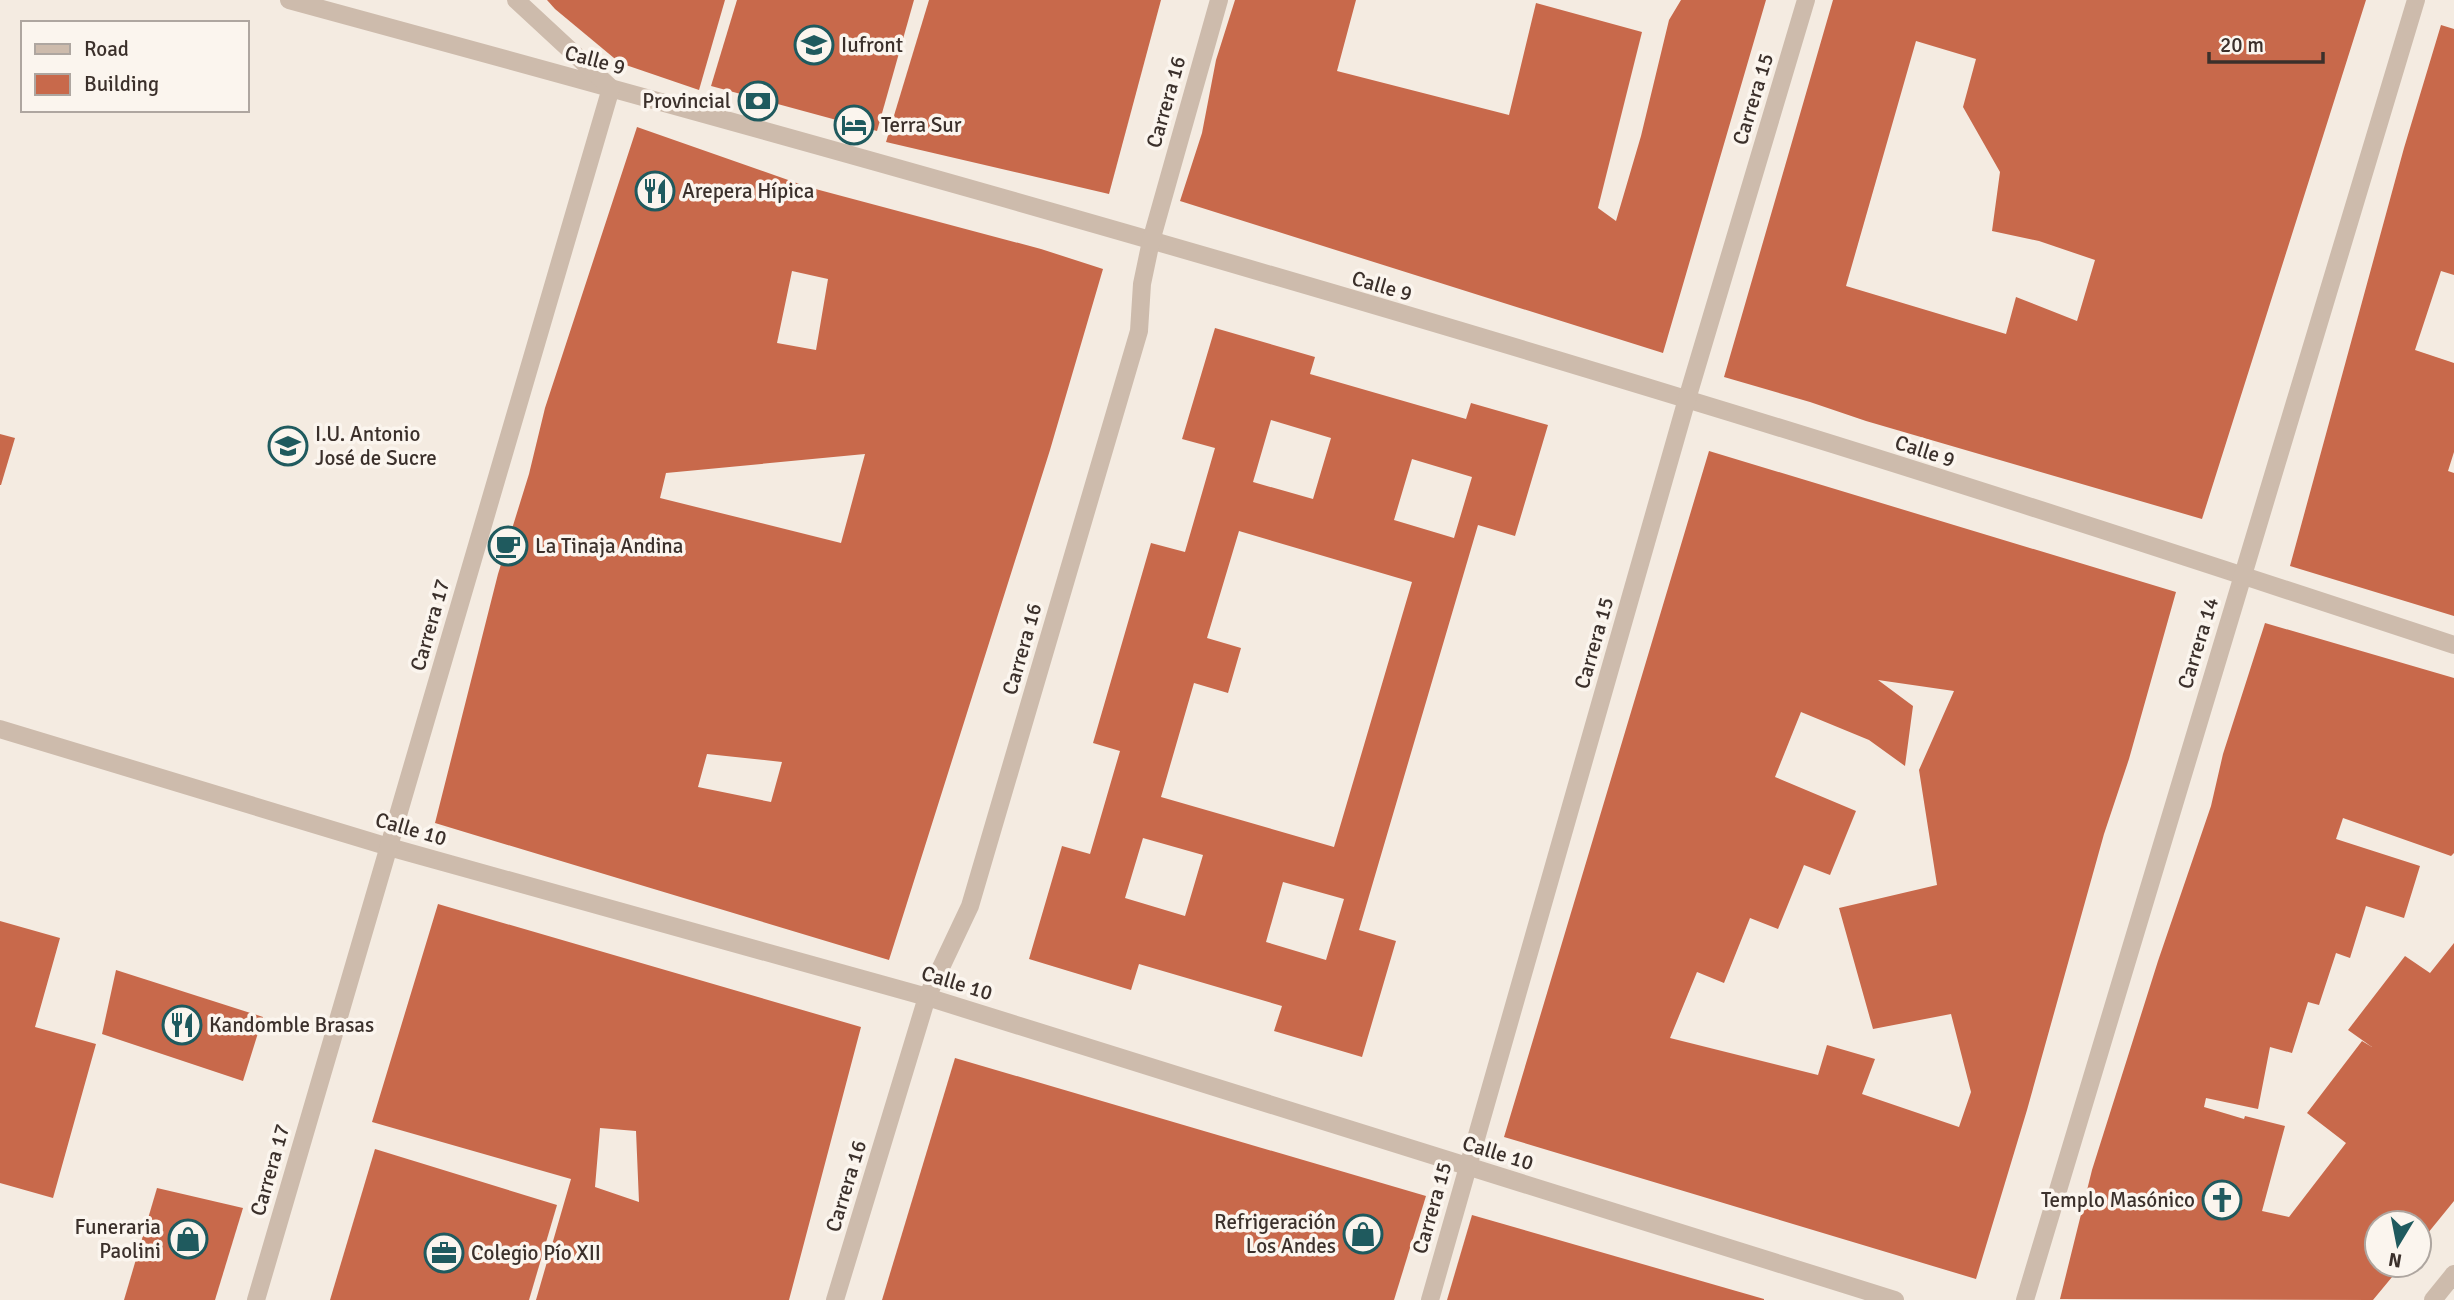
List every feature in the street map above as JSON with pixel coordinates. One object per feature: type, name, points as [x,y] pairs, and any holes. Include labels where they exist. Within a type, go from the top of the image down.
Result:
[{"type":"street","name":"Calle 9","points":[[289,0],[1151,241],[1687,399],[2454,645]]},
{"type":"street","points":[[516,0],[611,88]]},
{"type":"street","name":"Carrera 16","points":[[835,1300],[927,997],[974,893],[1139,331],[1142,284],[1151,241],[1219,0]]},
{"type":"street","name":"Carrera 15","points":[[1430,1300],[1687,399],[1806,0]]},
{"type":"street","name":"Carrera 14","points":[[2025,1300],[2416,0]]},
{"type":"street","name":"Carrera 17","points":[[256,1300],[611,88]]},
{"type":"street","name":"Calle 10","points":[[0,729],[389,847],[927,997],[1895,1300]]},
{"type":"street","points":[[2433,1300],[2454,1274]]},
{"type":"building","points":[[547,0],[725,0],[699,90],[620,63]]},
{"type":"building","name":"Iufront","points":[[737,0],[914,0],[877,131],[711,86]]},
{"type":"building","points":[[929,0],[1161,0],[1109,194],[886,142]]},
{"type":"building","points":[[1235,0],[1356,0],[1337,71],[1509,115],[1536,3],[1642,32],[1598,208],[1616,221],[1641,136],[1669,20],[1681,0],[1766,0],[1663,353],[1180,201],[1202,133],[1216,60]]},
{"type":"building","points":[[1833,0],[2366,0],[2202,519],[1724,377]],"holes":[[[1916,41],[1976,59],[1963,107],[2000,172],[1992,231],[2039,241],[2095,260],[2077,321],[2016,297],[2006,334],[1846,286]]]},
{"type":"building","points":[[2441,25],[2454,29],[2454,275],[2441,271],[2415,350],[2454,363],[2454,452],[2448,471],[2454,473],[2454,616],[2290,566],[2404,148]]},
{"type":"building","points":[[637,127],[808,187],[1041,249],[1103,269],[1050,450],[889,960],[435,823],[498,574],[529,474],[545,408]],"holes":[[[792,271],[828,279],[816,350],[777,343]],[[865,454],[841,543],[660,498],[666,473]],[[707,754],[782,762],[771,802],[698,787]]]},
{"type":"building","points":[[1215,328],[1315,357],[1310,374],[1466,419],[1471,403],[1548,425],[1515,536],[1478,525],[1359,930],[1396,941],[1362,1057],[1274,1031],[1282,1006],[1139,964],[1131,990],[1029,959],[1062,846],[1090,854],[1120,751],[1093,743],[1151,543],[1185,552],[1215,448],[1182,439]],"holes":[[[1271,420],[1331,438],[1313,499],[1253,482]],[[1412,459],[1472,477],[1454,538],[1394,520]],[[1239,531],[1412,582],[1334,847],[1161,797],[1194,683],[1228,693],[1241,648],[1207,638]],[[1143,838],[1203,855],[1185,916],[1125,898]],[[1283,882],[1344,899],[1326,960],[1266,942]]]},
{"type":"building","points":[[0,434],[15,438],[1,485],[0,485]]},
{"type":"building","points":[[1709,451],[2176,592],[1976,1279],[1504,1137]],"holes":[[[1878,680],[1954,691],[1919,770],[1937,885],[1839,908],[1873,1029],[1951,1014],[1971,1092],[1959,1127],[1862,1094],[1875,1059],[1827,1045],[1818,1075],[1670,1038],[1697,972],[1724,983],[1750,918],[1778,929],[1804,865],[1830,875],[1856,811],[1775,777],[1801,712],[1869,740],[1905,766],[1913,706]]]},
{"type":"building","points":[[2265,623],[2454,678],[2454,853],[2451,856],[2343,818],[2336,839],[2420,866],[2404,918],[2366,906],[2350,958],[2336,953],[2319,1005],[2308,1002],[2292,1053],[2270,1047],[2258,1109],[2206,1098],[2204,1107],[2244,1119],[2245,1116],[2285,1126],[2262,1211],[2289,1217],[2346,1143],[2307,1113],[2362,1041],[2372,1047],[2348,1030],[2405,956],[2430,973],[2454,943],[2454,1201],[2433,1227],[2433,1209],[2363,1209],[2363,1279],[2390,1279],[2373,1300],[2060,1299],[2092,1170],[2158,961],[2211,806],[2223,754]]},
{"type":"building","points":[[438,904],[861,1027],[789,1300],[536,1300],[571,1179],[372,1122]],"holes":[[[600,1128],[636,1131],[639,1202],[595,1187]]]},
{"type":"building","points":[[0,921],[60,938],[35,1027],[96,1044],[53,1198],[0,1183]]},
{"type":"building","name":"Kandomble Brasas","points":[[116,970],[263,1017],[243,1081],[102,1034]]},
{"type":"building","points":[[955,1058],[1426,1196],[1394,1300],[882,1300]]},
{"type":"building","name":"Colegio Pío XII","points":[[375,1149],[557,1205],[529,1300],[330,1300]]},
{"type":"building","name":"Funeraria Paolini","points":[[157,1188],[243,1208],[215,1300],[124,1300]]},
{"type":"building","points":[[1472,1215],[1764,1299],[1764,1300],[1447,1300]]},
{"type":"place","name":"Iufront","points":[[814,45]]},
{"type":"place","name":"Provincial","points":[[758,101]]},
{"type":"place","name":"Terra Sur","points":[[854,125]]},
{"type":"place","name":"Arepera Hípica","points":[[655,191]]},
{"type":"place","name":"I.U. Antonio José de Sucre","points":[[288,446]]},
{"type":"place","name":"La Tinaja Andina","points":[[508,546]]},
{"type":"place","name":"Kandomble Brasas","points":[[182,1025]]},
{"type":"place","name":"Templo Masónico","points":[[2222,1200]]},
{"type":"place","name":"Refrigeración Los Andes","points":[[1363,1234]]},
{"type":"place","name":"Funeraria Paolini","points":[[188,1239]]},
{"type":"place","name":"Colegio Pío XII","points":[[444,1253]]}]
